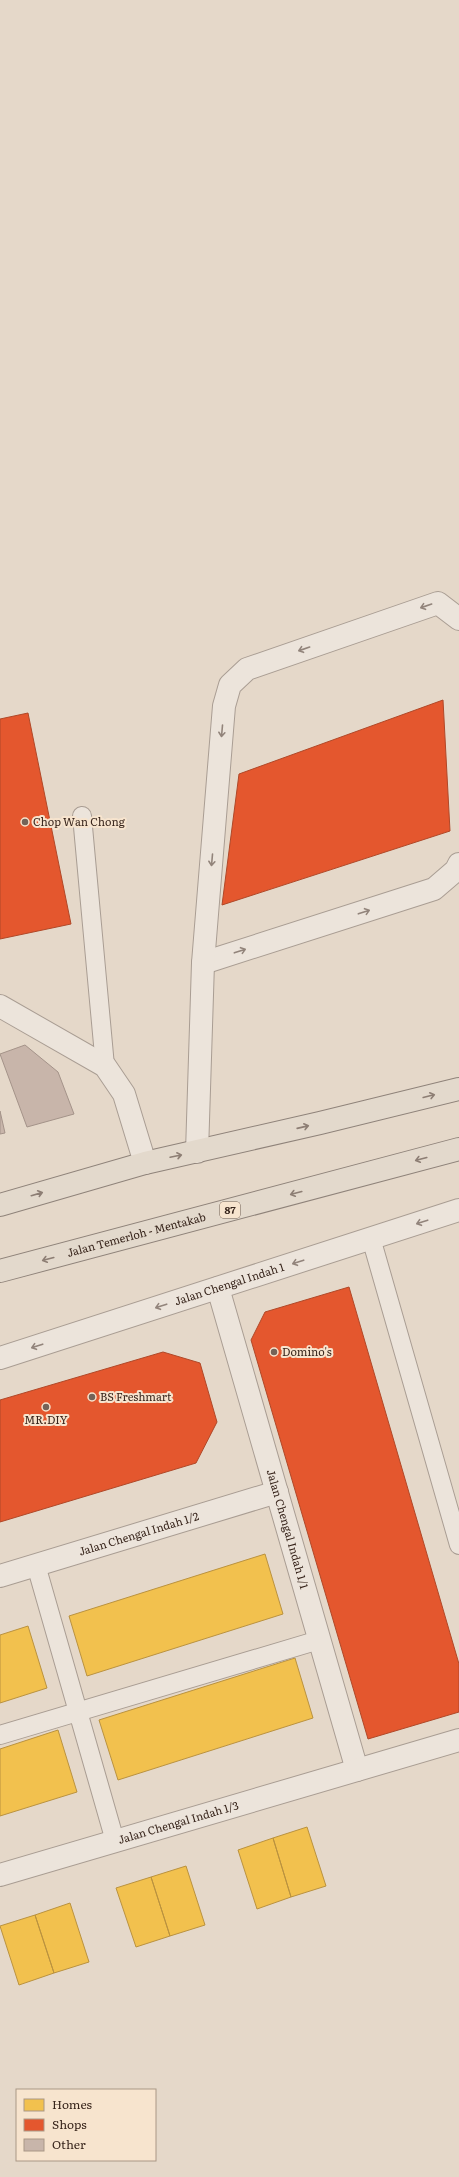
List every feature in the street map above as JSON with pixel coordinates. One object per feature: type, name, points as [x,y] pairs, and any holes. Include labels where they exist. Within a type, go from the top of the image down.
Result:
[{"type":"main road","points":[[0,1205],[145,1163],[197,1152],[459,1089]]},
{"type":"main road","name":"Jalan Temerloh - Mentakab","points":[[0,1271],[459,1149]]},
{"type":"street","points":[[197,1152],[203,963],[224,706],[230,685],[247,669],[438,603],[459,620]]},
{"type":"street","points":[[203,963],[434,889],[456,870],[459,864]]},
{"type":"street","points":[[0,1006],[105,1066],[124,1094],[145,1163]]},
{"type":"street","name":"Jalan Chengal Indah 1","points":[[0,1358],[459,1210]]},
{"type":"street","name":"Jalan Chengal Indah 1/1","points":[[218,1288],[357,1770]]},
{"type":"street","name":"Jalan Chengal Indah 1/2","points":[[0,1576],[277,1492]]},
{"type":"street","name":"Jalan Chengal Indah 1/3","points":[[0,1875],[459,1740]]},
{"type":"lane","points":[[82,816],[105,1066]]},
{"type":"lane","points":[[371,1238],[459,1545]]},
{"type":"lane","points":[[36,1565],[116,1841]]},
{"type":"lane","points":[[0,1735],[320,1640]]},
{"type":"building: Homes","points":[[265,1554],[283,1614],[87,1676],[69,1616]]},
{"type":"building: Homes","points":[[28,1626],[47,1688],[0,1703],[0,1635]]},
{"type":"building: Homes","points":[[295,1658],[313,1718],[118,1780],[99,1720]]},
{"type":"building: Homes","points":[[58,1730],[77,1792],[0,1816],[0,1749]]},
{"type":"building: Homes","points":[[307,1827],[326,1886],[291,1897],[273,1838]]},
{"type":"building: Homes","points":[[273,1838],[291,1897],[257,1909],[238,1850]]},
{"type":"building: Homes","points":[[186,1866],[205,1925],[170,1936],[151,1877]]},
{"type":"building: Homes","points":[[151,1877],[170,1936],[136,1947],[116,1888]]},
{"type":"building: Homes","points":[[70,1903],[89,1962],[54,1973],[35,1915]]},
{"type":"building: Homes","points":[[35,1915],[54,1973],[19,1985],[0,1926]]},
{"type":"building: Shops","points":[[443,700],[450,831],[222,905],[239,774]]},
{"type":"building: Shops","name":"Chop Wan Chong","points":[[28,713],[71,924],[0,939],[0,719]]},
{"type":"building: Shops","points":[[349,1287],[459,1664],[459,1712],[368,1739],[251,1340],[265,1312]]},
{"type":"building: Shops","points":[[163,1352],[200,1363],[217,1422],[196,1463],[0,1522],[0,1400]]},
{"type":"building: Other","points":[[25,1045],[58,1072],[74,1114],[27,1127],[0,1054]]},
{"type":"building: Other","points":[[0,1111],[5,1133],[0,1134]]},
{"type":"place","name":"Chop Wan Chong","points":[[25,822]]},
{"type":"place","name":"Domino's","points":[[274,1352]]},
{"type":"place","name":"BS Freshmart","points":[[92,1397]]},
{"type":"place","name":"MR.DIY","points":[[46,1407]]}]
